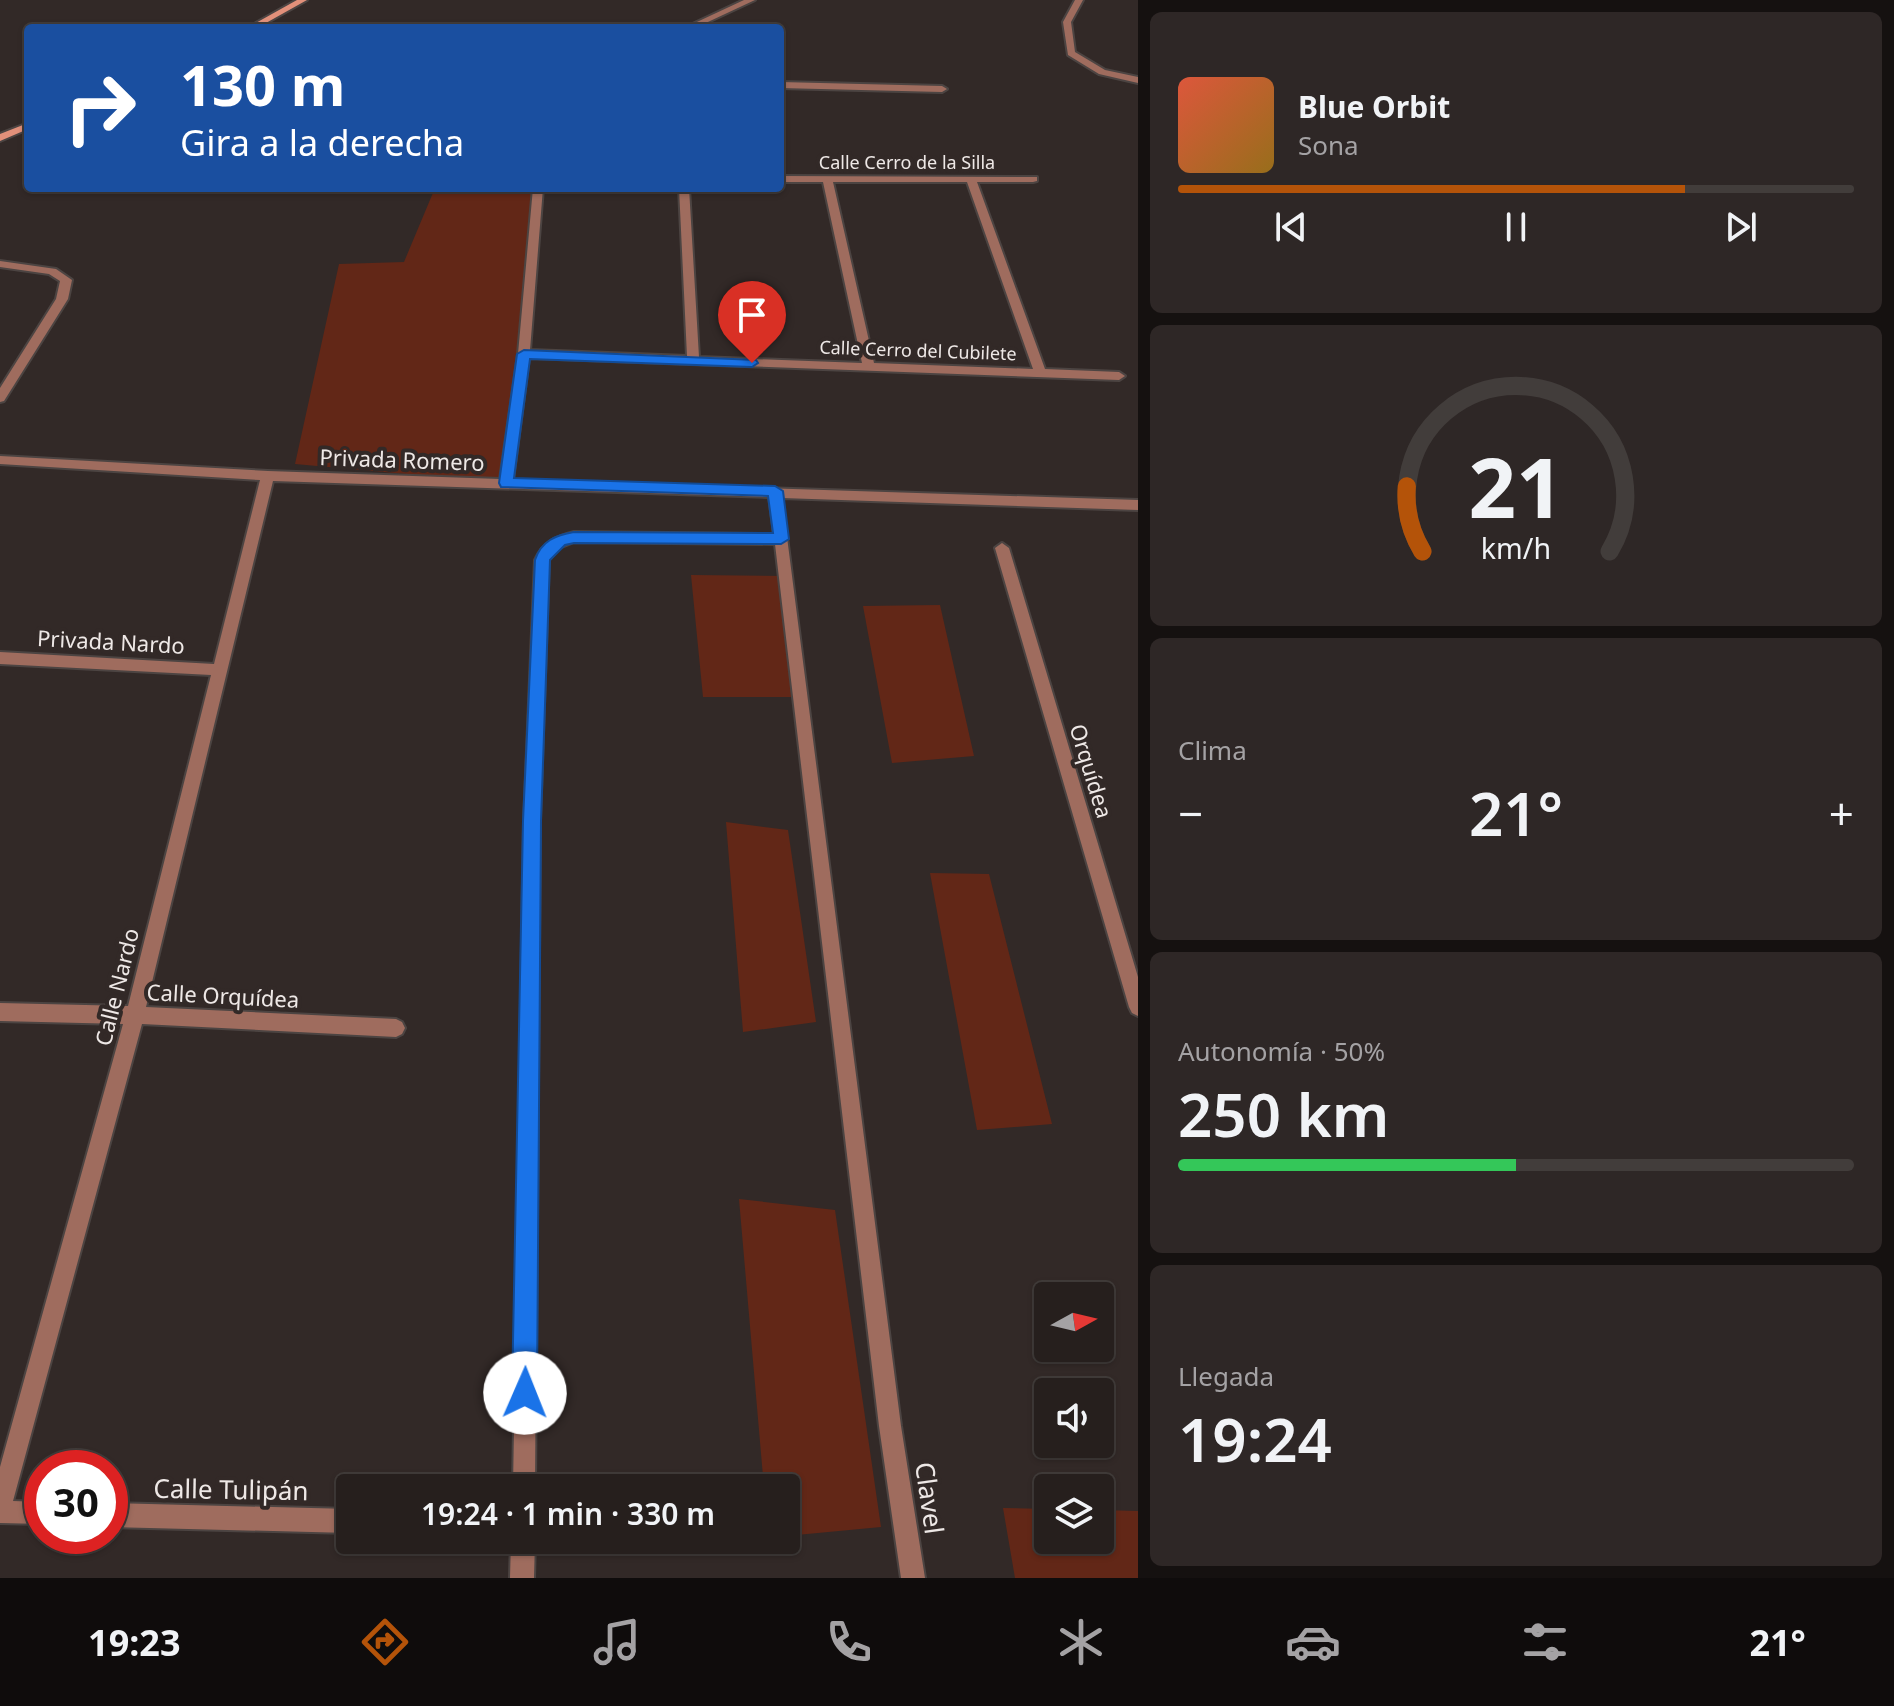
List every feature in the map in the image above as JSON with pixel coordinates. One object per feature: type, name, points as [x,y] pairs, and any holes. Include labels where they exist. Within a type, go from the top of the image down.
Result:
[{"type":"street","points":[[258,24],[303,0]]},
{"type":"street","points":[[697,24],[751,0]]},
{"type":"street","points":[[1079,0],[1067,22],[1071,53],[1085,66],[1099,72],[1138,80]]},
{"type":"street","points":[[784,85],[942,89]]},
{"type":"street","points":[[0,138],[24,128]]},
{"type":"street","name":"Calle Cerro de la Silla","points":[[784,179],[1033,179]]},
{"type":"street","points":[[827,179],[869,367]]},
{"type":"street","points":[[971,179],[1040,373]]},
{"type":"street","points":[[506,483],[524,354],[538,192]]},
{"type":"street","points":[[684,192],[693,361]]},
{"type":"street","points":[[0,264],[52,271],[66,280],[62,299],[0,398]]},
{"type":"street","name":"Calle Cerro del Cubilete","points":[[524,354],[1119,376]]},
{"type":"street","name":"Privada Romero","points":[[0,460],[268,476],[1138,505]]},
{"type":"street","name":"Calle Nardo","points":[[0,1510],[135,1015],[268,476]]},
{"type":"street","name":"Clavel","points":[[775,491],[890,1426],[913,1578]]},
{"type":"street","points":[[524,1474],[532,821],[542,560],[545,553],[560,540],[574,537],[781,539]]},
{"type":"street","name":"Orquídea","points":[[1002,548],[1138,1007]]},
{"type":"street","name":"Privada Nardo","points":[[0,658],[220,670]]},
{"type":"street","name":"Calle Orquídea","points":[[0,1012],[135,1015],[396,1028]]},
{"type":"street","points":[[0,1510],[24,1512]]},
{"type":"street","name":"Calle Tulipán","points":[[128,1515],[336,1521]]},
{"type":"street","points":[[522,1578],[523,1554]]},
{"type":"shaded area","points":[[433,192],[541,192],[506,483],[295,464],[339,264],[404,262]]},
{"type":"shaded area","points":[[691,575],[786,576],[801,697],[703,697]]},
{"type":"shaded area","points":[[940,605],[974,756],[892,763],[863,606]]},
{"type":"shaded area","points":[[726,822],[788,830],[816,1022],[743,1032]]},
{"type":"shaded area","points":[[930,873],[989,874],[1052,1124],[977,1130]]},
{"type":"shaded area","points":[[739,1199],[835,1210],[881,1527],[800,1535],[800,1474],[763,1474]]},
{"type":"shaded area","points":[[1003,1508],[1034,1509],[1034,1554],[1114,1554],[1114,1510],[1138,1511],[1138,1578],[1015,1578]]},
{"type":"route","points":[[525,1393],[532,821],[542,560],[545,553],[560,540],[574,537],[781,539],[775,491],[506,483],[524,354],[752,363]]}]
